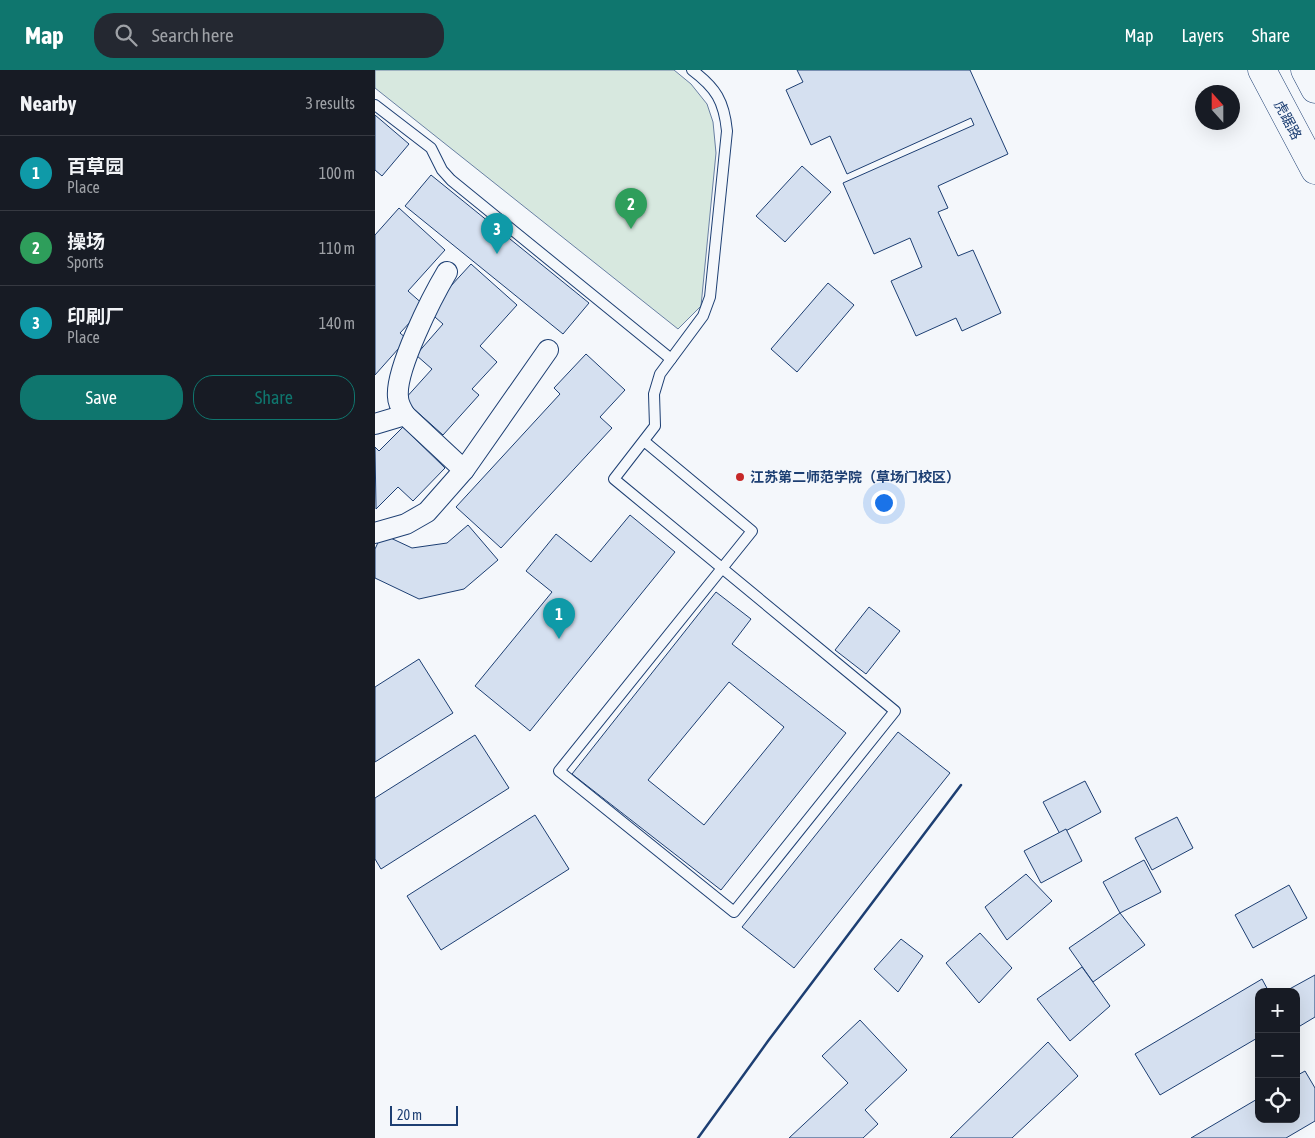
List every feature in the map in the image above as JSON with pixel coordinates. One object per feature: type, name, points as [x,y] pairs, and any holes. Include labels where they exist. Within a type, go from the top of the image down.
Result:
[{"type":"main road","name":"虎踞路","points":[[1262,70],[1315,170]]},
{"type":"main road","points":[[1305,70],[1315,89]]},
{"type":"street","points":[[447,272],[432,296],[400,374],[398,398],[405,415],[464,470]]},
{"type":"street","points":[[375,533],[406,524],[427,512],[464,470],[548,350]]},
{"type":"street","points":[[375,424],[405,415]]},
{"type":"lane","points":[[644,441],[752,531],[722,568],[559,771],[734,912],[895,711],[722,568],[614,479],[655,426],[654,394],[660,374],[703,316],[711,297],[727,131],[723,107],[717,95],[709,83],[692,70]]},
{"type":"lane","points":[[375,105],[431,148],[442,170],[451,180],[671,359]]},
{"type":"shaded area","points":[[375,70],[674,70],[691,84],[707,104],[713,122],[716,153],[701,306],[678,329],[375,88]]},
{"type":"building","points":[[797,70],[970,70],[1008,154],[938,186],[948,208],[938,212],[958,256],[973,250],[1001,313],[962,331],[956,318],[916,336],[891,281],[922,267],[910,238],[874,254],[843,183],[974,125],[971,118],[847,174],[830,136],[811,145],[786,90],[803,82]]},
{"type":"building","points":[[375,115],[409,144],[382,176],[375,170]]},
{"type":"building","points":[[802,166],[831,192],[785,242],[756,216]]},
{"type":"building","points":[[431,175],[589,303],[563,334],[405,206]]},
{"type":"building","points":[[399,208],[445,250],[408,291],[425,306],[400,333],[407,339],[375,375],[375,235]]},
{"type":"building","points":[[471,264],[517,305],[480,346],[497,362],[472,389],[479,395],[443,435],[404,400],[432,369],[416,355],[443,324],[428,311]]},
{"type":"building","points":[[828,283],[854,305],[797,372],[771,349]]},
{"type":"building","points":[[586,354],[625,390],[600,417],[612,428],[501,548],[456,507],[560,394],[554,388]]},
{"type":"building","points":[[403,427],[445,468],[413,501],[398,487],[376,509],[375,447],[379,451]]},
{"type":"building","points":[[630,515],[675,552],[530,731],[475,686],[552,592],[526,571],[556,534],[591,562]]},
{"type":"building","points":[[468,525],[498,560],[464,589],[419,599],[375,578],[375,549],[382,534],[412,548],[447,543]]},
{"type":"building","points":[[716,592],[751,619],[732,644],[846,733],[721,890],[572,774]],"holes":[[[729,682],[784,727],[704,825],[648,780]]]},
{"type":"building","points":[[869,607],[900,631],[866,674],[835,650]]},
{"type":"building","points":[[419,659],[453,713],[375,762],[375,687]]},
{"type":"building","points":[[898,732],[950,773],[794,968],[742,927]]},
{"type":"building","points":[[475,735],[509,788],[381,869],[375,859],[375,798]]},
{"type":"building","points":[[1085,781],[1101,812],[1060,834],[1043,802]]},
{"type":"building","points":[[535,815],[569,869],[441,950],[407,896]]},
{"type":"building","points":[[1177,817],[1193,848],[1152,870],[1135,838]]},
{"type":"building","points":[[1066,829],[1082,861],[1041,883],[1024,851]]},
{"type":"building","points":[[1144,860],[1161,892],[1120,913],[1103,882]]},
{"type":"building","points":[[1026,874],[1052,901],[1007,940],[985,907]]},
{"type":"building","points":[[1289,885],[1307,918],[1253,948],[1235,915]]},
{"type":"building","points":[[1120,913],[1145,945],[1093,982],[1069,948]]},
{"type":"building","points":[[980,933],[1012,968],[979,1003],[946,963]]},
{"type":"building","points":[[901,939],[923,956],[898,992],[874,969]]},
{"type":"building","points":[[1082,967],[1110,1006],[1070,1041],[1037,999]]},
{"type":"building","points":[[1315,975],[1315,1017],[1300,1026],[1300,988],[1291,988]]},
{"type":"building","points":[[1262,979],[1267,988],[1255,988],[1255,1039],[1160,1095],[1135,1054]]},
{"type":"building","points":[[860,1020],[907,1070],[865,1110],[878,1124],[863,1138],[789,1138],[848,1083],[822,1056]]},
{"type":"building","points":[[1048,1042],[1078,1076],[1012,1138],[950,1138]]},
{"type":"building","points":[[1305,1071],[1315,1088],[1315,1121],[1286,1138],[1191,1138],[1255,1100],[1255,1123],[1300,1123],[1300,1074]]},
{"type":"wall","points":[[698,1138],[768,1041],[961,785]]},
{"type":"place","name":"操场","points":[[631,229]]},
{"type":"place","name":"印刷厂","points":[[497,254]]},
{"type":"place","name":"江苏第二师范学院（草场门校区）","points":[[740,477]]},
{"type":"place","name":"百草园","points":[[559,639]]}]
